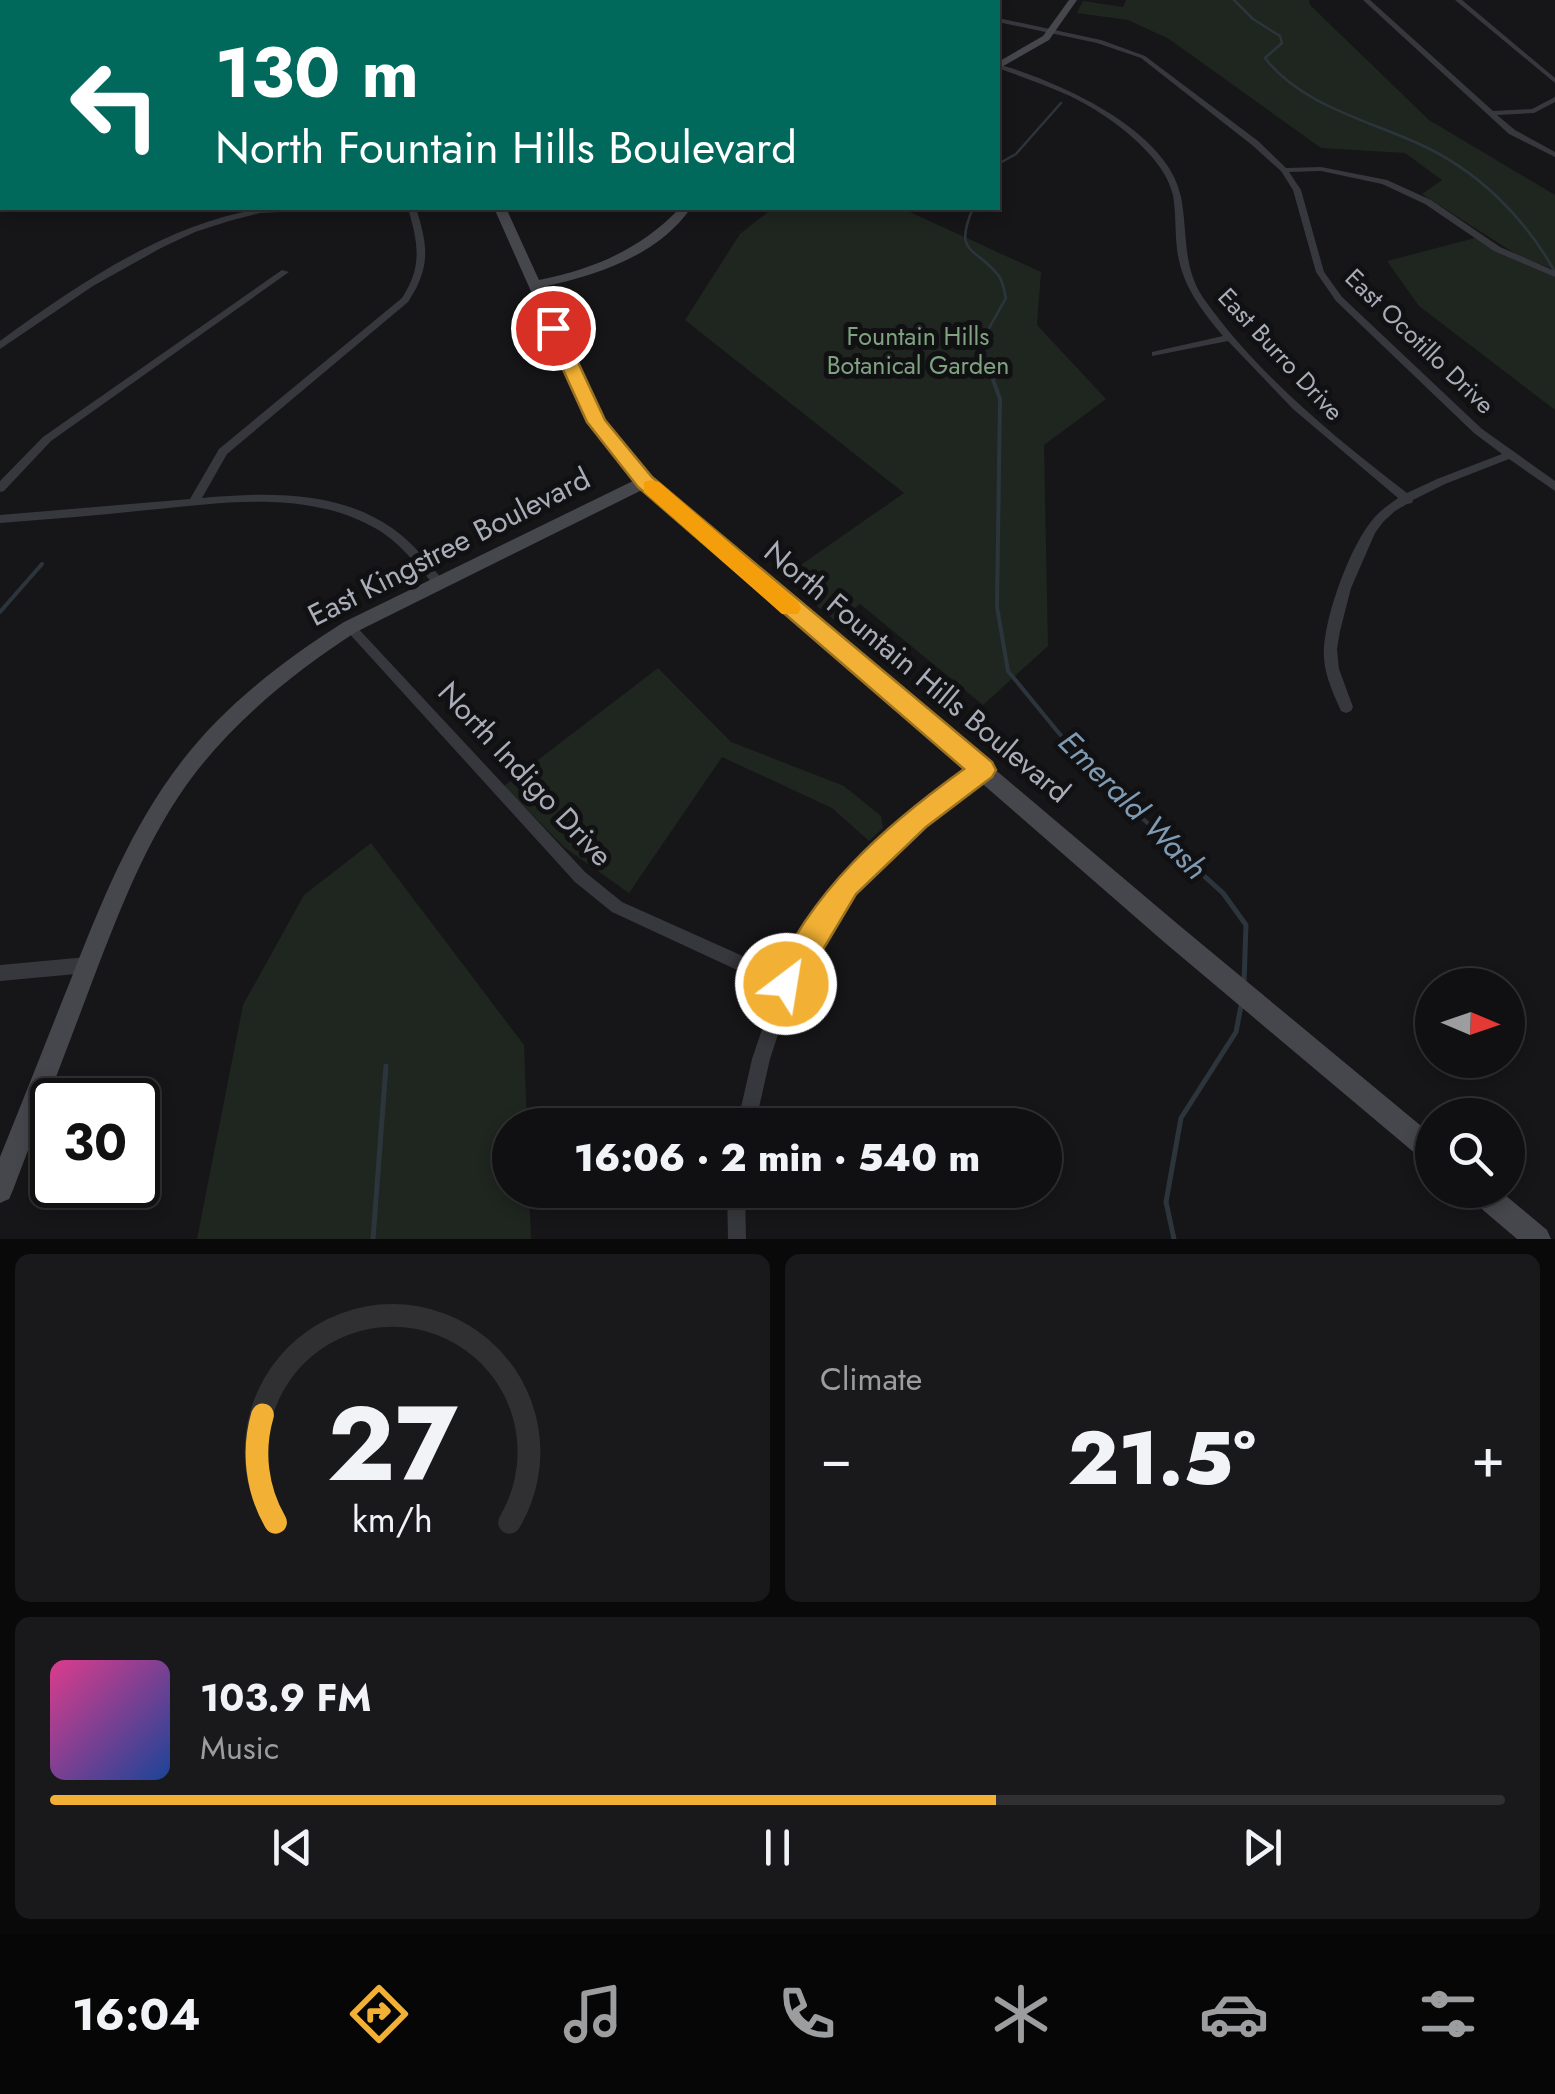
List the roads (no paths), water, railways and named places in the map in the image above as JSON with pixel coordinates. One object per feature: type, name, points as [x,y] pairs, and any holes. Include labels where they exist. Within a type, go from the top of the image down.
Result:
[{"type":"main road","points":[[1000,65],[1053,31],[1073,0]]},
{"type":"main road","name":"North Fountain Hills Boulevard","points":[[501,210],[596,422],[645,482],[1415,1137]]},
{"type":"main road","points":[[534,285],[616,264],[664,234],[684,210]]},
{"type":"main road","name":"East Kingstree Boulevard","points":[[0,1190],[134,852],[191,764],[262,690],[350,627],[645,482]]},
{"type":"main road","points":[[1501,1208],[1538,1239]]},
{"type":"street","points":[[1366,0],[1512,132],[1555,155]]},
{"type":"street","points":[[1458,0],[1555,82]]},
{"type":"street","name":"East Ocotillo Drive","points":[[1000,20],[1099,41],[1143,57],[1284,170],[1297,190],[1320,272],[1339,299],[1419,378],[1510,455],[1555,486]]},
{"type":"street","name":"East Burro Drive","points":[[1000,67],[1094,106],[1172,178],[1182,265],[1196,296],[1229,338],[1310,421],[1408,500]]},
{"type":"street","points":[[1491,114],[1534,111],[1555,99]]},
{"type":"street","points":[[1284,170],[1321,169],[1384,182],[1428,202],[1498,248],[1555,274]]},
{"type":"street","points":[[0,346],[64,302],[198,227],[262,211],[297,210]]},
{"type":"street","points":[[193,503],[222,452],[378,326],[412,290],[425,254],[413,210]]},
{"type":"street","points":[[0,488],[47,439],[285,272]]},
{"type":"street","points":[[1154,354],[1229,338]]},
{"type":"street","points":[[1346,707],[1331,662],[1333,628],[1344,591],[1378,520],[1408,500],[1510,455]]},
{"type":"street","points":[[0,519],[265,498],[343,510],[397,538],[438,582]]},
{"type":"street","name":"North Indigo Drive","points":[[350,627],[580,877],[617,907],[786,984]]},
{"type":"street","points":[[750,1108],[760,1060],[786,984],[846,885],[917,819],[983,770]]},
{"type":"street","points":[[0,972],[87,965]]},
{"type":"street","points":[[736,1208],[736,1239]]},
{"type":"waterway","points":[[1234,0],[1253,19],[1280,36],[1282,43],[1265,58],[1279,74],[1315,99],[1417,143],[1459,166],[1513,213],[1555,272]]},
{"type":"waterway","name":"Emerald Wash","points":[[1000,163],[1016,154],[1061,103]]},
{"type":"waterway","name":"Emerald Wash","points":[[972,210],[966,242],[1000,277],[1006,298],[984,337]]},
{"type":"waterway","name":"Emerald Wash","points":[[985,334],[980,343],[1000,399],[997,607],[1008,671],[1085,765],[1196,868]]},
{"type":"waterway","points":[[0,612],[42,564]]},
{"type":"waterway","name":"Emerald Wash","points":[[1193,866],[1223,893],[1246,925],[1244,982]]},
{"type":"waterway","name":"Emerald Wash","points":[[1174,1239],[1166,1202],[1181,1118],[1236,1032],[1241,1006]]},
{"type":"waterway","points":[[373,1239],[386,1066]]},
{"type":"park label","name":"Fountain Hills Botanical Garden","points":[[918,350]]}]
